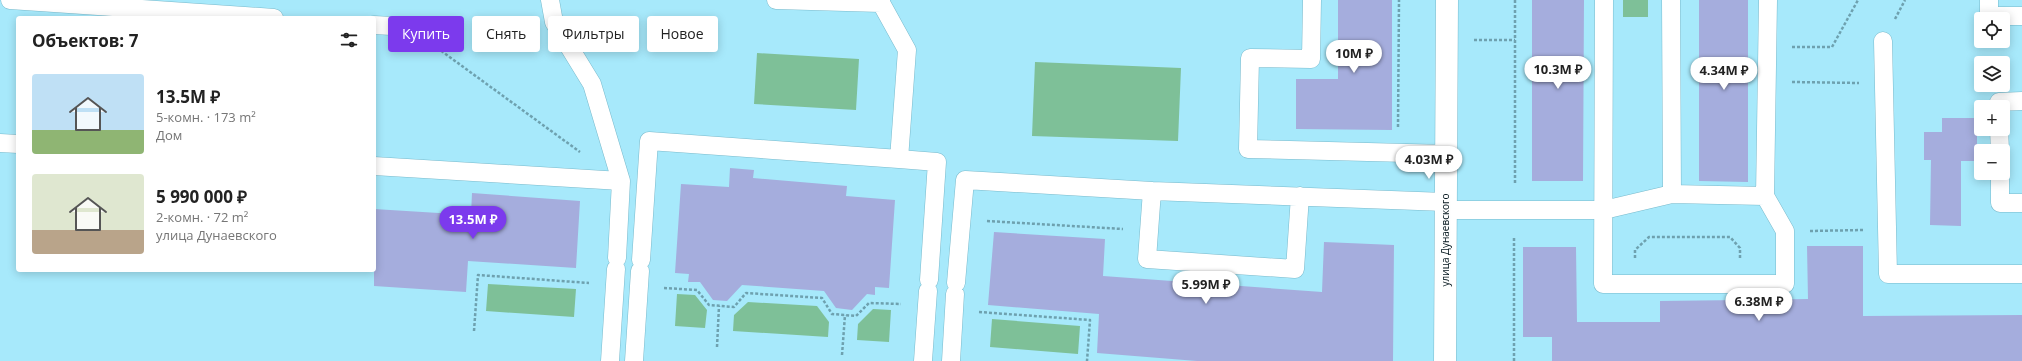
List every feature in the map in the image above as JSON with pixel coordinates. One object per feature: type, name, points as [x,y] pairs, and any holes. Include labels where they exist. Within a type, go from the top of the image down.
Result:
[{"type":"street","name":"улица Дунаевского","points":[[1445,361],[1447,0]]},
{"type":"lane","points":[[10,0],[245,16]]},
{"type":"lane","points":[[550,0],[554,22],[592,84],[622,181],[610,361]]},
{"type":"lane","points":[[776,0],[881,1],[907,50],[899,159]]},
{"type":"lane","points":[[1312,0],[1311,59],[1250,58],[1248,149],[1446,154]]},
{"type":"lane","points":[[1604,0],[1603,284],[1786,284],[1785,231],[1765,196],[1768,0]]},
{"type":"lane","points":[[1671,0],[1672,194]]},
{"type":"lane","points":[[1989,0],[1989,16],[2022,16]]},
{"type":"lane","points":[[376,25],[388,26]]},
{"type":"lane","points":[[1882,41],[1888,274],[2022,274]]},
{"type":"lane","points":[[2010,102],[2022,102]]},
{"type":"lane","points":[[634,361],[649,141],[937,162],[923,361]]},
{"type":"lane","points":[[0,143],[16,144]]},
{"type":"lane","points":[[376,166],[622,181]]},
{"type":"lane","points":[[951,361],[965,180],[1300,196],[1514,210],[1604,210],[1672,194],[1765,196]]},
{"type":"lane","points":[[2000,180],[2000,203],[2022,203]]},
{"type":"lane","points":[[1152,190],[1147,259],[1295,269],[1300,196]]},
{"type":"path","points":[[1514,361],[1515,0]]},
{"type":"path","points":[[1767,47],[1832,47],[1858,0]]},
{"type":"path","points":[[1447,40],[1515,40]]},
{"type":"path","points":[[444,52],[583,153]]},
{"type":"path","points":[[1767,82],[1884,83]]},
{"type":"path","points":[[986,227],[987,220],[1149,230]]},
{"type":"path","points":[[1785,231],[1887,230]]},
{"type":"path","points":[[1635,284],[1635,250],[1649,237],[1730,236],[1740,248],[1740,283]]},
{"type":"path","points":[[474,331],[478,275],[597,283]]},
{"type":"path","points":[[660,288],[697,290],[709,305],[734,307],[746,293],[822,298],[832,314],[856,316],[869,303],[902,304]]},
{"type":"path","points":[[717,347],[719,306]]},
{"type":"path","points":[[979,312],[1090,320],[1087,361]]},
{"type":"path","points":[[842,355],[845,315]]},
{"type":"green space","points":[[1623,0],[1648,0],[1648,17],[1623,17]]},
{"type":"green space","points":[[757,53],[859,59],[856,110],[754,104]]},
{"type":"green space","points":[[1035,62],[1181,68],[1178,141],[1032,136]]},
{"type":"green space","points":[[488,284],[576,289],[574,317],[486,311]]},
{"type":"green space","points":[[677,294],[695,295],[707,310],[705,328],[675,326]]},
{"type":"green space","points":[[748,302],[817,306],[829,322],[828,337],[733,331],[734,315]]},
{"type":"green space","points":[[873,309],[891,310],[889,342],[857,340],[858,324]]},
{"type":"green space","points":[[992,319],[1080,326],[1078,354],[990,347]]},
{"type":"building","points":[[1338,0],[1392,0],[1392,130],[1296,129],[1296,79],[1338,79]]},
{"type":"building","points":[[1532,0],[1584,0],[1583,181],[1532,181]]},
{"type":"building","points":[[1699,0],[1748,0],[1748,182],[1699,181]]},
{"type":"building","points":[[1942,118],[1974,118],[1974,136],[1977,136],[1977,144],[1974,144],[1974,161],[1961,161],[1961,226],[1930,225],[1931,160],[1924,160],[1924,132],[1942,132]]},
{"type":"building","points":[[730,168],[754,170],[753,178],[847,186],[846,196],[895,200],[889,288],[875,287],[875,295],[867,294],[852,310],[836,308],[824,291],[742,285],[727,301],[713,300],[700,282],[688,282],[689,274],[675,273],[681,184],[729,187]]},
{"type":"building","points":[[472,193],[580,201],[576,268],[468,261],[466,292],[374,286],[374,272],[376,272],[376,209],[471,215]]},
{"type":"building","points":[[994,232],[1105,239],[1103,276],[1322,292],[1324,242],[1394,245],[1393,361],[1197,361],[1097,353],[1099,314],[988,305]]},
{"type":"building","points":[[1807,246],[1863,246],[1863,316],[2022,315],[2022,361],[1552,361],[1552,337],[1523,337],[1523,247],[1576,247],[1577,322],[1660,322],[1660,301],[1808,299]]}]
